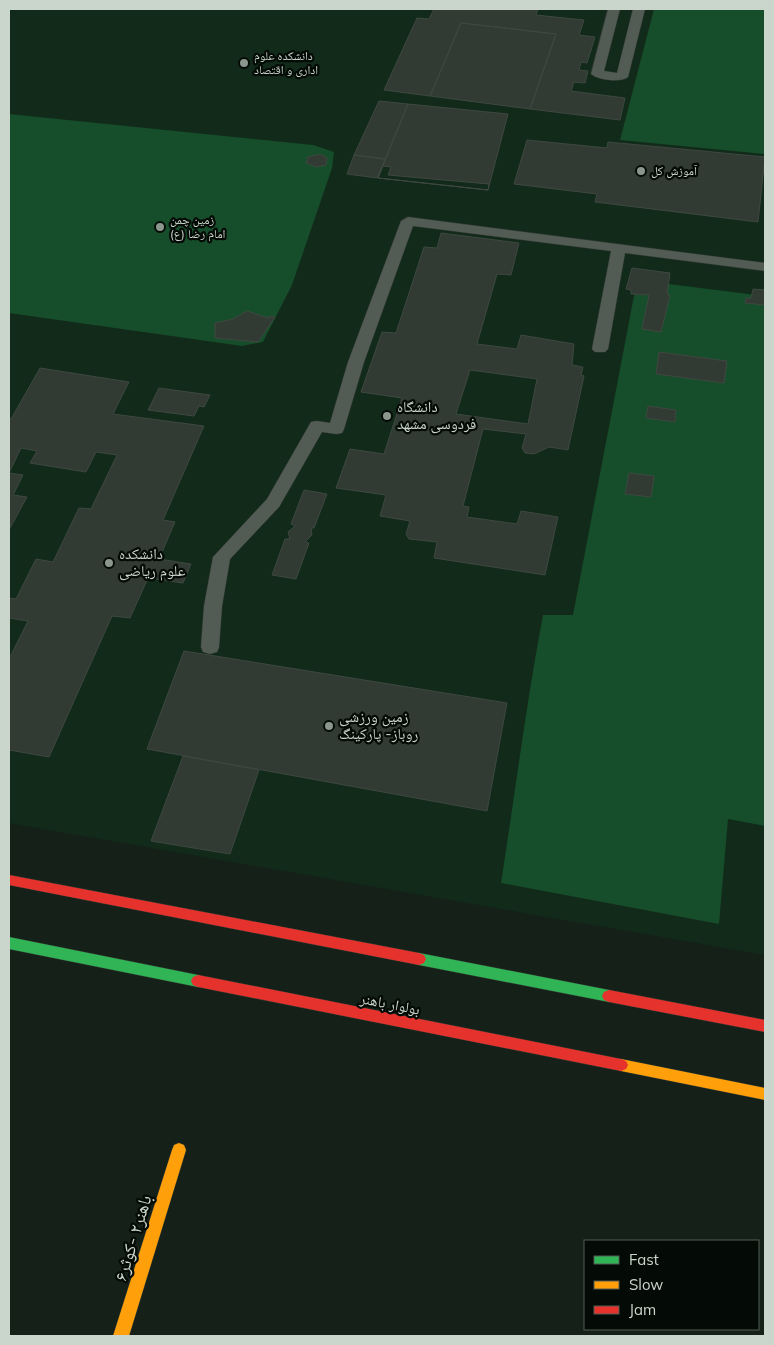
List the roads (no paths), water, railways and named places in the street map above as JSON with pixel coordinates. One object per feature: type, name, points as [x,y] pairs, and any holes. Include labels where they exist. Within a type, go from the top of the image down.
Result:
[{"type":"street","points":[[9,880],[765,1026]]},
{"type":"street","name":"بولوار باهنر","points":[[9,943],[765,1094]]},
{"type":"street","name":"باهنر۲ -کوثر۶","points":[[121,1336],[179,1150]]},
{"type":"lane","points":[[614,9],[597,74],[622,77],[639,9]]},
{"type":"lane","points":[[210,647],[212,606],[222,557],[273,503],[317,426],[336,428],[356,362],[408,221],[765,267]]},
{"type":"lane","points":[[600,349],[619,248]]},
{"type":"place","name":"دانشکده علوم اداری و اقتصاد","points":[[244,63]]},
{"type":"place","name":"آموزش کل","points":[[641,171]]},
{"type":"place","name":"زمین چمن امام رضا (ع)","points":[[160,227]]},
{"type":"place","name":"دانشگاه فردوسی مشهد","points":[[387,416]]},
{"type":"place","name":"دانشکده علوم ریاضی","points":[[109,563]]},
{"type":"place","name":"زمین ورزشی روباز- پارکینگ","points":[[329,726]]}]
